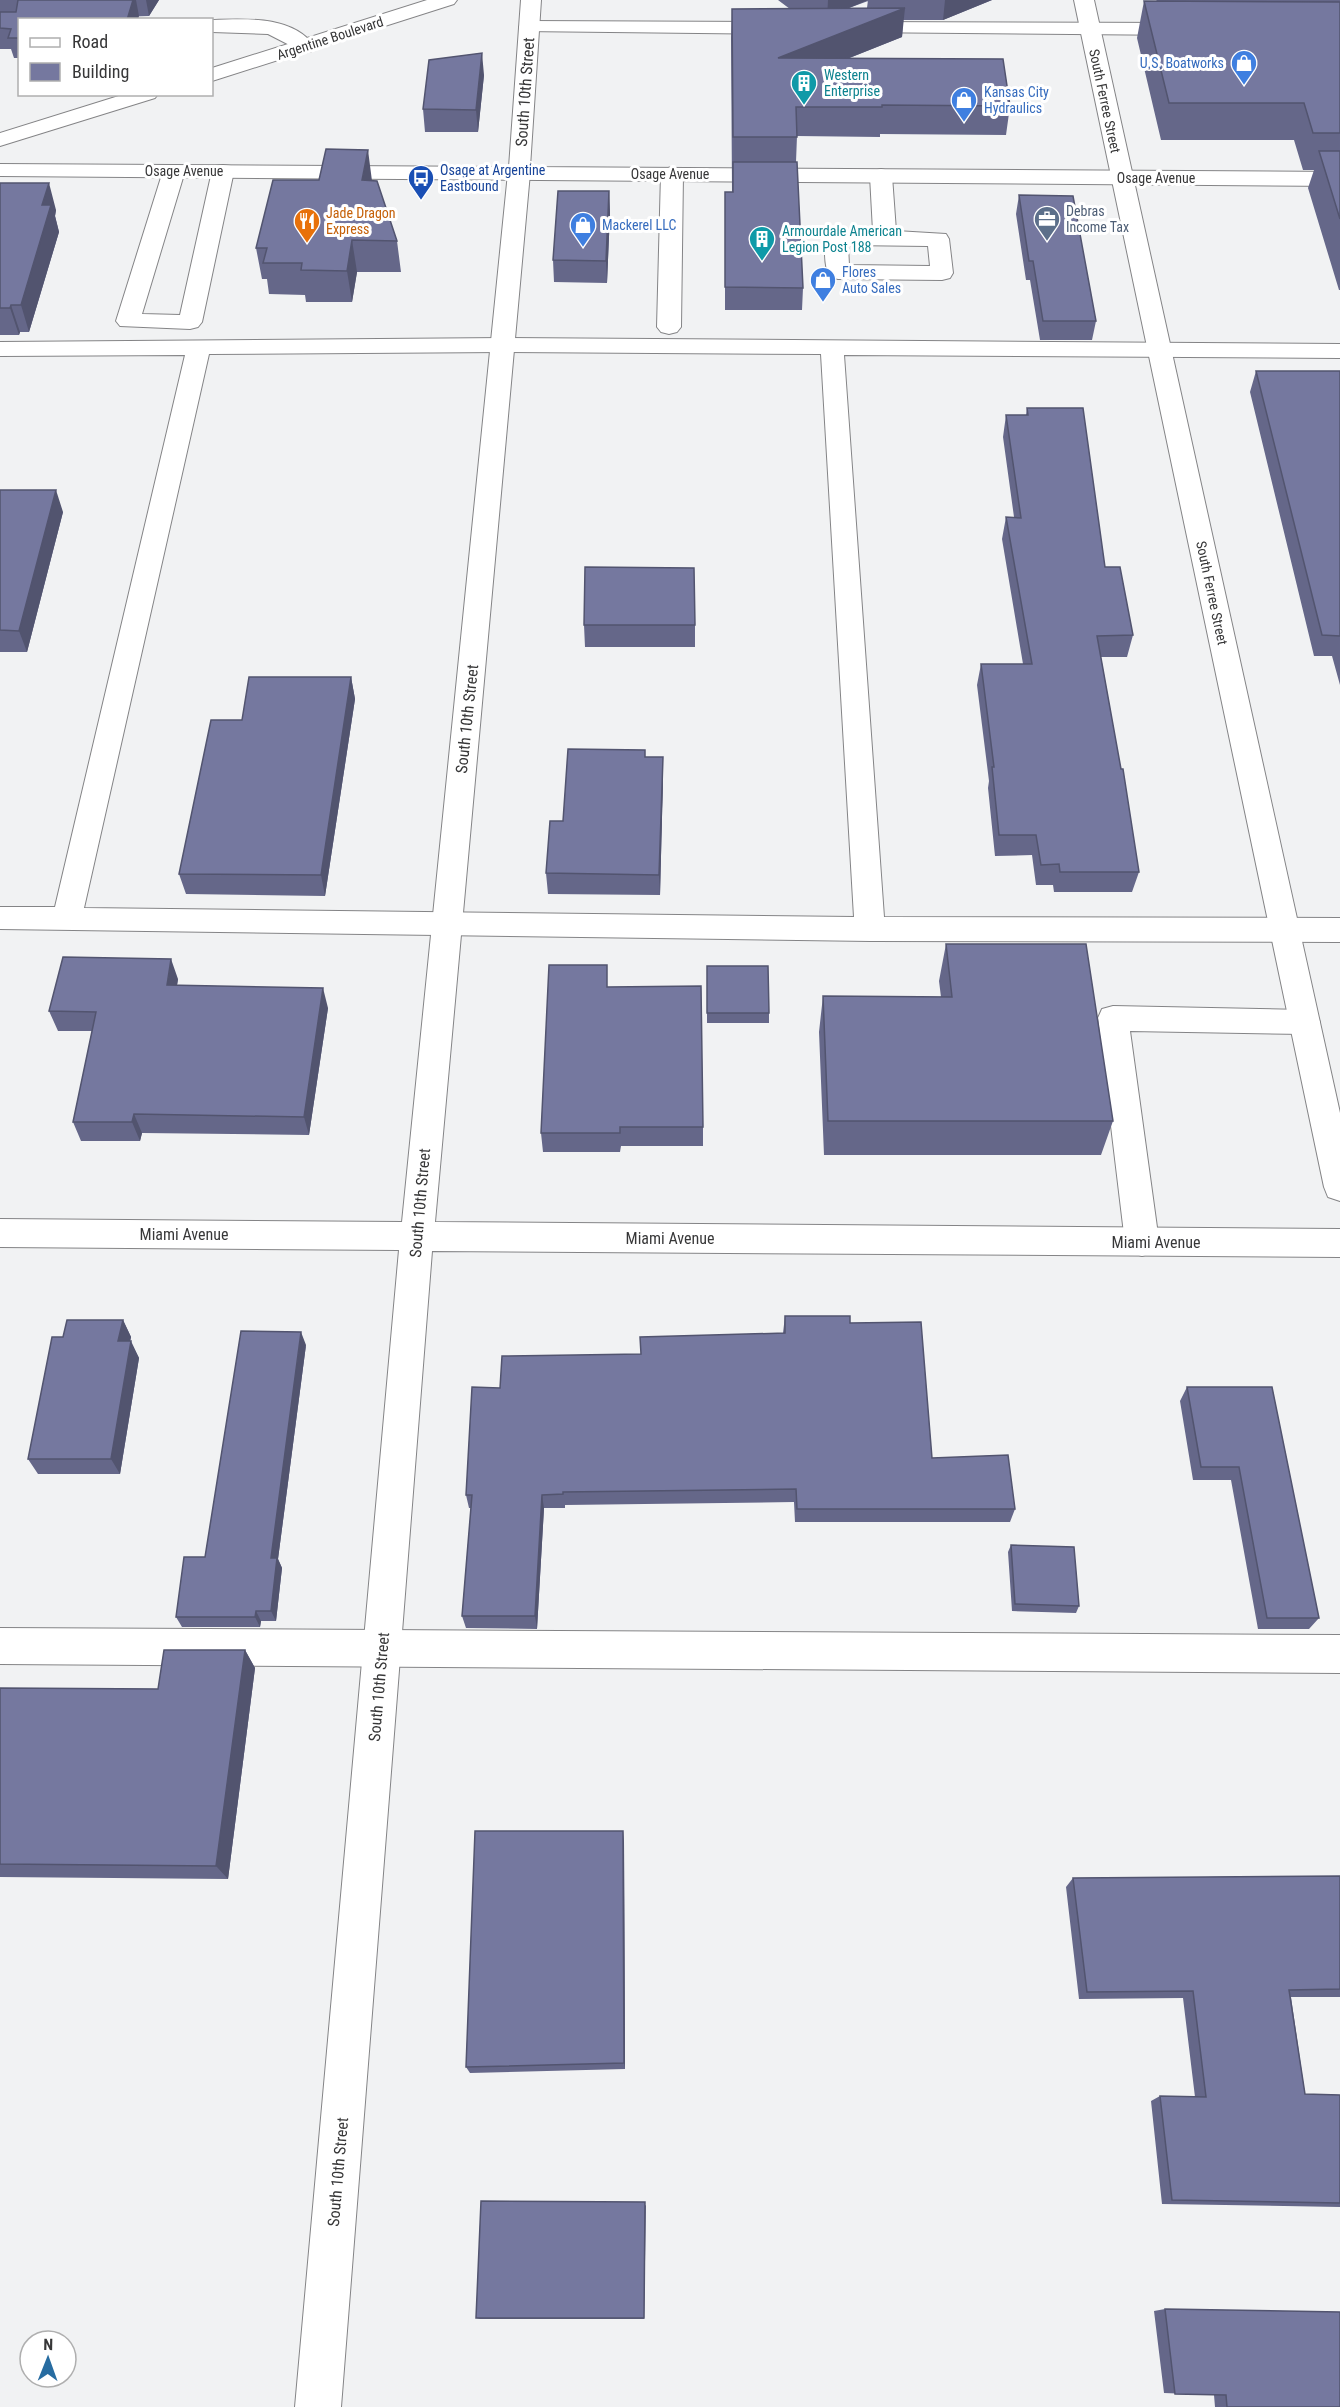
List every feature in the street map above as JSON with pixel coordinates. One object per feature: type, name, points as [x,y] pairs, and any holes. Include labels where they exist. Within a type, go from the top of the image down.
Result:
[{"type":"street","name":"Argentine Boulevard","points":[[213,75],[447,0]]},
{"type":"street","name":"South 10th Street","points":[[318,2407],[417,1236],[504,345],[531,0]]},
{"type":"street","name":"South Ferree Street","points":[[1084,0],[1340,1187]]},
{"type":"street","points":[[873,8],[841,24],[1209,29]]},
{"type":"street","points":[[213,26],[276,27],[295,38],[304,47]]},
{"type":"street","points":[[529,27],[790,27]]},
{"type":"street","points":[[0,140],[142,96]]},
{"type":"street","name":"Osage Avenue","points":[[0,170],[1340,179]]},
{"type":"street","points":[[174,171],[128,321],[190,322],[223,171]]},
{"type":"street","points":[[669,327],[672,174]]},
{"type":"street","points":[[880,176],[885,238]]},
{"type":"street","points":[[0,349],[504,345],[1340,351]]},
{"type":"street","points":[[832,348],[870,929]]},
{"type":"street","points":[[67,919],[198,349]]},
{"type":"street","points":[[0,918],[870,929],[1340,930]]},
{"type":"street","points":[[1142,1242],[1113,1018],[1304,1022]]},
{"type":"street","name":"Miami Avenue","points":[[0,1233],[1340,1244]]},
{"type":"street","points":[[0,1647],[383,1647],[1340,1654]]},
{"type":"building","points":[[18,0],[133,0],[128,18],[18,18],[18,38],[8,38],[11,29],[0,28],[0,12],[16,12]]},
{"type":"building","name":"U.S. Boatworks","points":[[1144,1],[1340,2],[1340,133],[1313,133],[1304,103],[1169,103]]},
{"type":"building","points":[[905,8],[778,58],[1003,59],[1010,106],[796,107],[797,137],[733,137],[732,9]]},
{"type":"building","points":[[482,53],[476,110],[423,109],[429,60]]},
{"type":"building","points":[[326,149],[368,150],[362,180],[377,181],[397,241],[352,240],[347,271],[301,270],[302,263],[263,263],[267,248],[256,248],[273,180],[319,180]]},
{"type":"building","points":[[1319,151],[1340,151],[1340,219]]},
{"type":"building","points":[[733,162],[797,162],[803,288],[725,287],[725,192],[733,192]]},
{"type":"building","points":[[0,183],[49,183],[42,205],[51,205],[21,305],[11,305],[10,308],[0,308]]},
{"type":"building","name":"Mackerel LLC","points":[[558,191],[609,191],[606,261],[553,260]]},
{"type":"building","points":[[1019,195],[1073,196],[1096,321],[1043,321],[1033,261],[1029,261]]},
{"type":"building","points":[[1256,371],[1340,371],[1340,636],[1322,635]]},
{"type":"building","points":[[1027,408],[1083,408],[1105,567],[1120,567],[1133,635],[1097,636],[1121,769],[1123,769],[1139,872],[1060,872],[1059,864],[1041,865],[1036,835],[999,835],[992,767],[994,767],[981,664],[1032,664],[1006,517],[1021,518],[1006,415],[1028,415]]},
{"type":"building","points":[[0,490],[56,490],[19,631],[0,630]]},
{"type":"building","points":[[585,567],[694,568],[695,625],[584,625]]},
{"type":"building","points":[[249,677],[351,677],[321,875],[179,874],[211,720],[242,720]]},
{"type":"building","points":[[568,749],[645,750],[645,757],[663,757],[659,875],[546,873],[550,821],[563,821]]},
{"type":"building","points":[[946,944],[1086,944],[1113,1121],[828,1121],[823,996],[952,997]]},
{"type":"building","points":[[63,957],[171,959],[167,985],[323,988],[304,1117],[134,1114],[132,1122],[73,1122],[96,1012],[49,1011]]},
{"type":"building","points":[[549,965],[607,965],[607,987],[701,986],[703,1127],[620,1127],[620,1133],[541,1133]]},
{"type":"building","points":[[707,966],[768,966],[769,1013],[707,1013]]},
{"type":"building","points":[[785,1316],[850,1316],[850,1323],[921,1322],[932,1458],[1008,1455],[1015,1509],[797,1509],[796,1489],[563,1492],[563,1494],[542,1495],[535,1616],[462,1616],[472,1495],[466,1495],[472,1387],[500,1388],[502,1356],[641,1354],[640,1337],[785,1333]]},
{"type":"building","points":[[67,1320],[123,1320],[118,1341],[131,1341],[111,1459],[28,1459],[52,1337],[63,1337]]},
{"type":"building","points":[[241,1331],[301,1332],[271,1558],[277,1558],[271,1611],[256,1611],[255,1617],[176,1617],[184,1557],[205,1557]]},
{"type":"building","points":[[1187,1387],[1272,1387],[1319,1618],[1267,1618],[1239,1467],[1201,1467]]},
{"type":"building","points":[[1011,1545],[1074,1547],[1079,1606],[1015,1604]]},
{"type":"building","points":[[164,1650],[245,1650],[216,1866],[0,1864],[0,1688],[158,1689]]},
{"type":"building","points":[[475,1831],[623,1831],[624,2063],[466,2067]]},
{"type":"building","points":[[1340,1876],[1340,1989],[1289,1990],[1305,2094],[1340,2095],[1340,2203],[1172,2200],[1160,2096],[1206,2097],[1193,1991],[1087,1992],[1073,1878]]},
{"type":"building","points":[[481,2201],[645,2202],[644,2318],[476,2318]]},
{"type":"building","points":[[1165,2309],[1340,2312],[1340,2407],[1227,2407],[1226,2395],[1175,2394]]},
{"type":"place","name":"U.S. Boatworks","points":[[1244,86]]},
{"type":"place","name":"Western Enterprise","points":[[804,106]]},
{"type":"place","name":"Kansas City Hydraulics","points":[[964,123]]},
{"type":"place","name":"Osage at Argentine Eastbound","points":[[421,201]]},
{"type":"place","name":"Debras Income Tax","points":[[1047,242]]},
{"type":"place","name":"Jade Dragon Express","points":[[307,244]]},
{"type":"place","name":"Mackerel LLC","points":[[583,248]]},
{"type":"place","name":"Armourdale American Legion Post 188","points":[[762,262]]},
{"type":"place","name":"Flores Auto Sales","points":[[823,303]]}]
